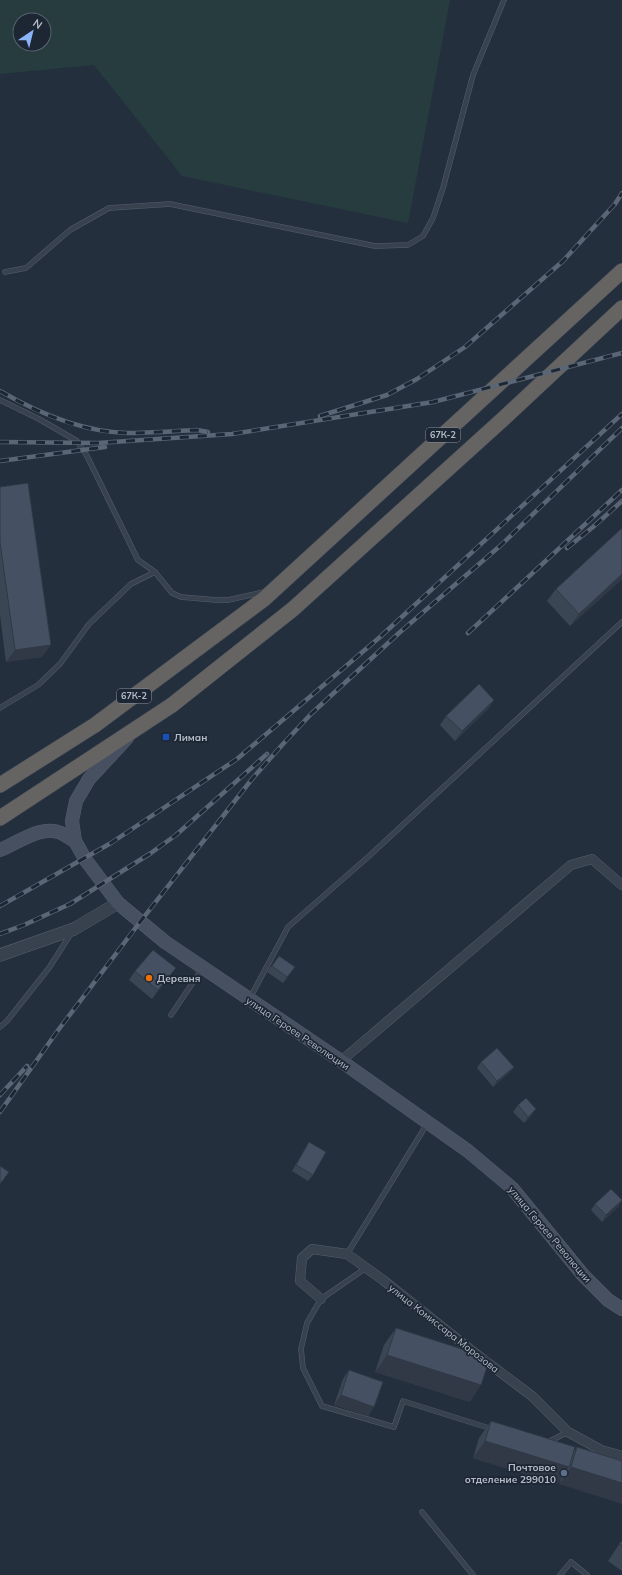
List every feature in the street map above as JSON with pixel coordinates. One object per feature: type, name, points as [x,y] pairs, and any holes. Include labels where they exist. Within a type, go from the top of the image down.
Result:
[{"type":"highway","name":"67К-2","points":[[0,785],[95,725],[264,599],[622,271]]},
{"type":"highway","name":"67К-2","points":[[0,818],[172,705],[293,610],[502,420],[622,308]]},
{"type":"main road","name":"улица Героев Революции","points":[[133,732],[89,779],[76,801],[72,820],[74,841],[85,859],[118,903],[164,942],[341,1062],[468,1151],[512,1188],[583,1275],[608,1300],[622,1309]]},
{"type":"main road","points":[[0,850],[37,833],[48,830],[60,832],[74,841]]},
{"type":"street","points":[[341,1062],[571,865],[592,860],[622,885]]},
{"type":"street","points":[[0,955],[74,929],[118,903]]},
{"type":"street","name":"улица Комиссара Морозова","points":[[321,1299],[300,1281],[302,1258],[312,1249],[347,1254],[532,1396],[568,1432],[601,1450],[622,1456]]},
{"type":"lane","points":[[5,272],[26,268],[70,230],[109,208],[170,204],[375,246],[408,246],[423,236],[433,218],[443,188],[473,75],[504,0]]},
{"type":"lane","points":[[0,400],[39,419],[77,442],[87,456],[138,560],[155,572],[172,593],[182,597],[228,600],[274,590]]},
{"type":"lane","points":[[0,708],[38,685],[60,664],[89,624],[131,584],[155,572]]},
{"type":"lane","points":[[249,999],[288,927],[368,857],[622,622]]},
{"type":"lane","points":[[0,1027],[7,1021],[49,968],[74,929]]},
{"type":"lane","points":[[171,1015],[203,968]]},
{"type":"lane","points":[[347,1254],[427,1123]]},
{"type":"lane","points":[[366,1268],[321,1299],[307,1323],[301,1349],[303,1368],[322,1406],[394,1427],[403,1401],[498,1431]]},
{"type":"lane","points":[[543,1445],[568,1432]]},
{"type":"lane","points":[[422,1512],[473,1575]]},
{"type":"lane","points":[[560,1575],[571,1562],[587,1575]]},
{"type":"green space","points":[[0,0],[450,0],[408,223],[182,176],[94,65],[0,74]]},
{"type":"building","points":[[28,483],[51,645],[15,650],[0,542],[0,487]]},
{"type":"building","points":[[622,528],[622,574],[579,614],[556,589]]},
{"type":"building","points":[[479,684],[494,700],[462,731],[446,716]]},
{"type":"building","points":[[153,950],[176,968],[158,990],[135,971]]},
{"type":"building","points":[[279,956],[295,967],[287,977],[272,966]]},
{"type":"building","points":[[497,1048],[514,1067],[497,1081],[481,1062]]},
{"type":"building","points":[[526,1098],[536,1109],[528,1117],[518,1105]]},
{"type":"building","points":[[309,1142],[326,1152],[313,1175],[296,1165]]},
{"type":"building","points":[[0,1166],[9,1172],[0,1184]]},
{"type":"building","points":[[611,1189],[622,1200],[606,1215],[595,1204]]},
{"type":"building","points":[[396,1328],[490,1358],[481,1385],[387,1355]]},
{"type":"building","points":[[349,1370],[383,1382],[374,1407],[341,1395]]},
{"type":"building","points":[[491,1421],[575,1447],[569,1467],[485,1441]]},
{"type":"building","points":[[577,1447],[622,1461],[622,1483],[571,1467]]},
{"type":"railway","points":[[320,416],[387,395],[417,379],[465,347],[563,261],[615,204],[622,193]]},
{"type":"railway","points":[[0,442],[98,443],[232,434],[433,402],[622,353]]},
{"type":"railway","points":[[0,391],[45,414],[60,420],[93,429],[127,433],[197,430],[208,432]]},
{"type":"railway","points":[[0,906],[111,843],[237,759],[380,637],[622,414]]},
{"type":"railway","points":[[0,1112],[59,1029],[140,922],[252,779],[283,744],[311,714],[399,633],[500,546],[622,428]]},
{"type":"railway","points":[[0,461],[105,447]]},
{"type":"railway","points":[[468,633],[622,490]]},
{"type":"railway","points":[[567,548],[622,501]]},
{"type":"railway","points":[[0,934],[70,904],[151,853],[176,835],[267,754]]},
{"type":"railway","points":[[0,1095],[27,1066]]},
{"type":"place","name":"Лиман","points":[[166,737]]},
{"type":"place","name":"Деревня","points":[[149,978]]},
{"type":"place","name":"Почтовое отделение 299010","points":[[564,1473]]}]
